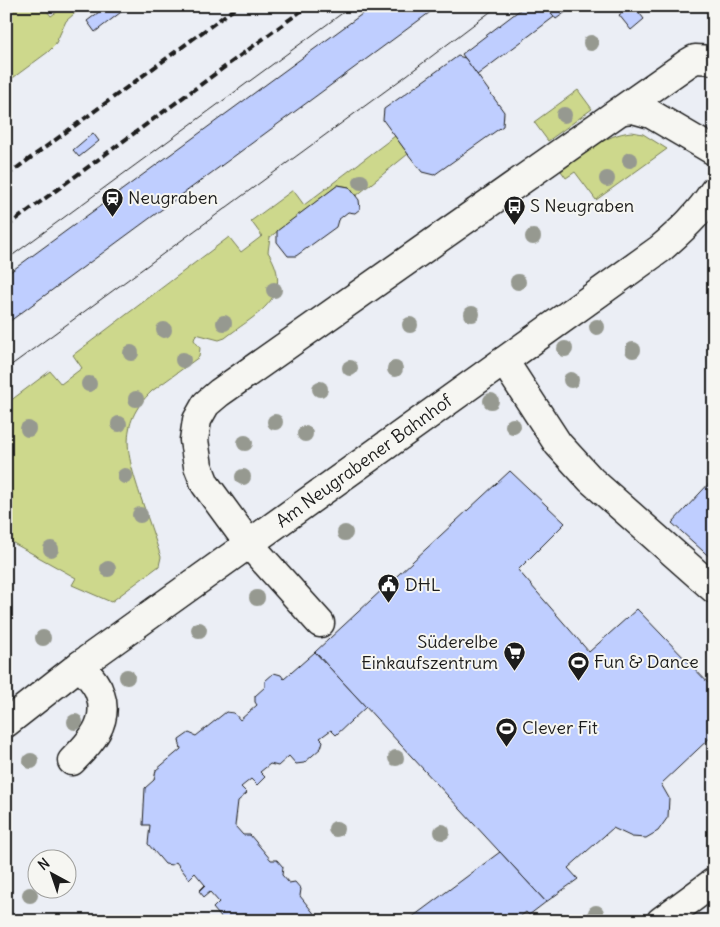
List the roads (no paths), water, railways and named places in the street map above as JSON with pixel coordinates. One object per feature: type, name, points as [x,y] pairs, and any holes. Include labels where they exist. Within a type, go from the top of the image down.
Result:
[{"type":"street","points":[[320,623],[249,544],[205,484],[198,466],[194,440],[197,420],[206,404],[695,59],[714,60]]},
{"type":"street","points":[[623,110],[633,109],[651,114],[714,151]]},
{"type":"street","name":"Am Neugrabener Bahnhof","points":[[6,723],[80,665],[660,249],[688,224],[714,191]]},
{"type":"street","points":[[504,361],[558,444],[591,480],[714,590]]},
{"type":"street","points":[[72,761],[90,743],[103,716],[100,693],[80,665]]},
{"type":"street","points":[[661,921],[714,882]]},
{"type":"tram line","points":[[6,260],[352,6]]},
{"type":"tram line","points":[[6,369],[403,78],[498,6]]},
{"type":"railway","points":[[6,176],[238,6]]},
{"type":"railway","points":[[6,227],[308,6]]},
{"type":"place","name":"Neugraben","points":[[112,217]]},
{"type":"place","name":"S Neugraben","points":[[514,225]]},
{"type":"place","name":"DHL","points":[[389,604]]},
{"type":"place","name":"Süderelbe Einkaufszentrum","points":[[514,671]]},
{"type":"place","name":"Fun & Dance","points":[[578,681]]},
{"type":"place","name":"Clever Fit","points":[[506,747]]}]
